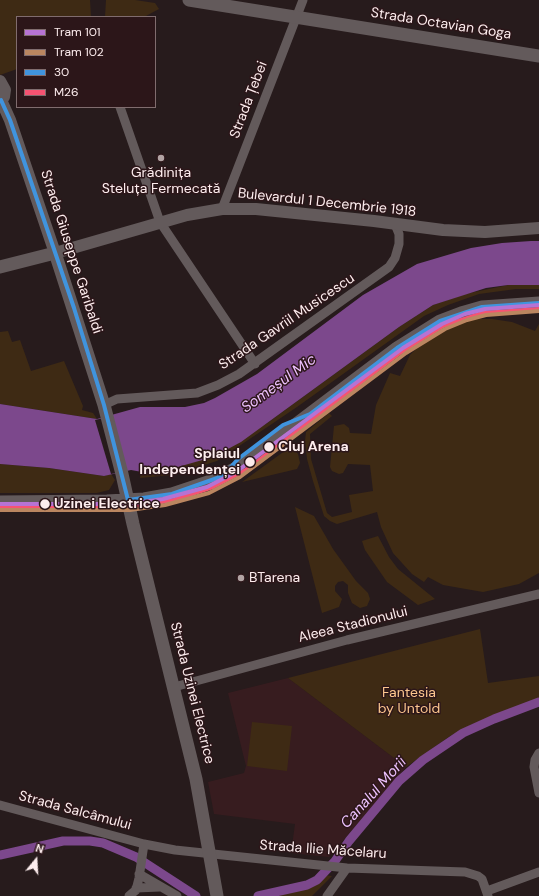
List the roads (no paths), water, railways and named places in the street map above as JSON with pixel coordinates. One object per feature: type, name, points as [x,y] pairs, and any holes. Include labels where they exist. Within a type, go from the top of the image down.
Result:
[{"type":"main road","name":"Strada Octavian Goga","points":[[192,0],[539,56]]},
{"type":"main road","name":"Bulevardul 1 Decembrie 1918","points":[[0,267],[55,253]]},
{"type":"main road","name":"Strada Giuseppe Garibaldi","points":[[55,253],[105,410],[122,474]]},
{"type":"main road","points":[[0,502],[128,500],[172,494],[223,476],[238,459],[283,425],[310,414],[397,348],[440,321],[482,307],[539,303]]},
{"type":"main road","name":"Strada Uzinei Electrice","points":[[122,474],[196,779],[217,896]]},
{"type":"street","name":"Strada Țebei","points":[[222,209],[303,0]]},
{"type":"street","points":[[0,81],[5,90],[1,101]]},
{"type":"street","name":"Strada Giuseppe Garibaldi","points":[[1,101],[10,120],[55,253]]},
{"type":"street","points":[[120,108],[160,222],[255,364]]},
{"type":"street","name":"Bulevardul 1 Decembrie 1918","points":[[55,253],[160,222],[204,211],[222,209],[256,209],[469,232],[539,228]]},
{"type":"street","name":"Strada Gavriil Musicescu","points":[[105,410],[117,399],[175,396],[197,393],[218,385],[255,364],[389,267],[395,258],[399,244],[399,234],[395,224]]},
{"type":"street","name":"Aleea Stadionului","points":[[174,687],[347,640],[539,594]]},
{"type":"street","points":[[539,753],[535,760],[534,767],[539,793]]},
{"type":"street","name":"Strada Salcâmului","points":[[0,805],[69,823],[143,849]]},
{"type":"street","points":[[129,896],[136,888],[143,849]]},
{"type":"street","name":"Strada Ilie Măcelaru","points":[[143,849],[210,854],[318,866],[465,872],[478,876],[482,879],[488,894]]},
{"type":"street","points":[[327,896],[344,867]]},
{"type":"street","points":[[140,871],[161,887],[177,896]]},
{"type":"street","points":[[488,894],[539,872]]},
{"type":"street","points":[[136,888],[161,887]]},
{"type":"water","name":"Someșul Mic","points":[[539,241],[539,285],[508,285],[486,288],[433,305],[399,327],[241,442],[213,457],[153,474],[131,470],[104,476],[49,468],[0,464],[0,404],[97,419],[140,407],[185,407],[204,403],[257,374],[363,295],[417,264],[471,248],[502,243]]},
{"type":"waterway","name":"Canalul Morii","points":[[258,896],[307,885],[317,880],[335,861],[349,841],[399,781],[423,760],[463,733],[494,719],[539,702]]},
{"type":"waterway","name":"Canalul Morii","points":[[0,855],[63,841],[90,841],[103,843],[136,857],[196,896]]},
{"type":"tram line","name":"101","points":[[0,504],[129,504],[163,499],[207,487],[236,472],[403,348],[442,324],[465,314],[485,309],[539,305]]},
{"type":"tram line","name":"102","points":[[0,510],[130,510],[165,505],[209,493],[240,477],[406,353],[445,329],[467,320],[486,315],[539,311]]},
{"type":"place","name":"Grădinița Steluța Fermecată","points":[[161,158]]},
{"type":"place","name":"Cluj Arena","points":[[269,447]]},
{"type":"place","name":"Splaiul Independenței","points":[[250,462]]},
{"type":"place","name":"Uzinei Electrice","points":[[45,504]]},
{"type":"place","name":"BTarena","points":[[241,578]]},
{"type":"park label","name":"Fantesia by Untold","points":[[409,702]]}]
